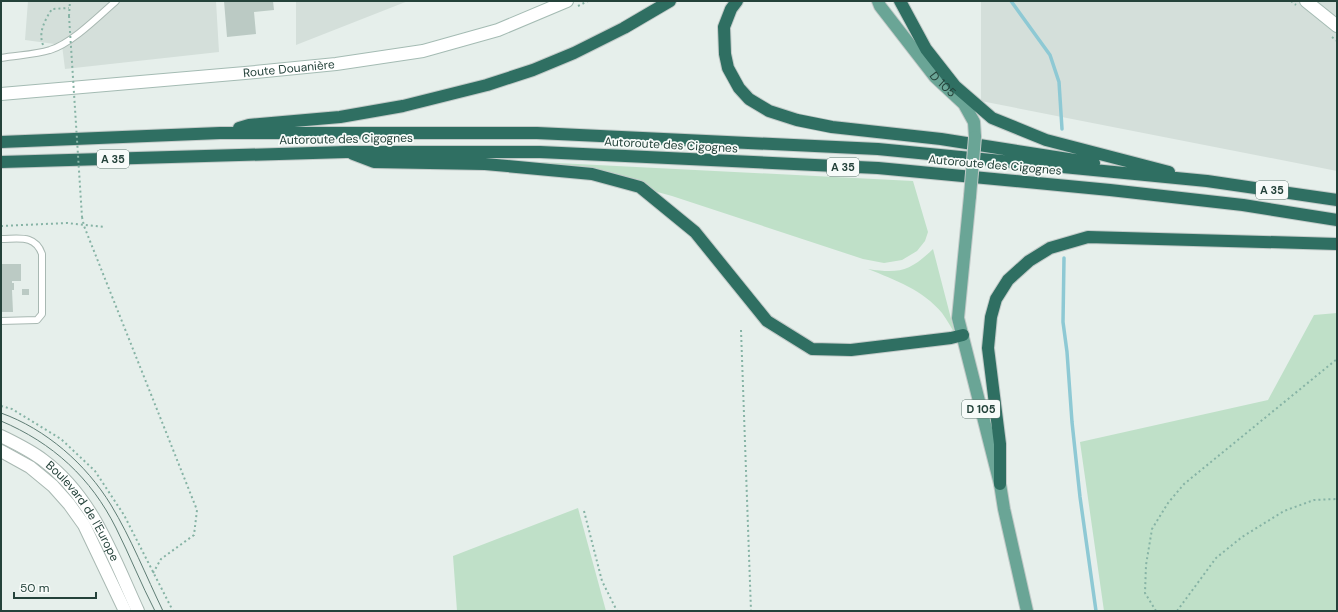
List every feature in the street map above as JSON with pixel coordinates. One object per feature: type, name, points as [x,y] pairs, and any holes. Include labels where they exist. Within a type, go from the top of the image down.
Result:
[{"type":"highway","points":[[220,133],[249,125],[340,117],[396,107],[487,85],[533,70],[574,53],[624,28],[670,1]]},
{"type":"highway","points":[[737,1],[731,9],[724,27],[725,54],[728,68],[739,88],[749,99],[769,111],[797,120],[832,127],[941,139],[1207,181]]},
{"type":"highway","points":[[900,1],[926,49],[950,80],[992,118],[1046,140],[1207,181]]},
{"type":"highway","name":"Autoroute des Cigognes","points":[[1,142],[220,133],[537,133],[862,148],[1207,181],[1337,200]]},
{"type":"highway","points":[[346,152],[374,162],[485,164],[592,174],[640,187],[695,232],[767,321],[812,349],[851,350],[951,338],[962,335]]},
{"type":"highway","name":"Autoroute des Cigognes","points":[[1,162],[346,152],[540,152],[878,168],[1110,190],[1243,206],[1337,220]]},
{"type":"highway","points":[[1000,484],[1000,444],[988,348],[991,317],[996,299],[1008,280],[1029,261],[1050,248],[1088,237],[1337,244]]},
{"type":"main road","name":"Route Douanière","points":[[1,94],[245,74],[336,64],[423,51],[498,30],[567,1]]},
{"type":"main road","points":[[1306,1],[1337,26]]},
{"type":"main road","name":"D 105","points":[[879,3],[935,77],[964,104],[974,122],[975,136],[958,318],[1000,484],[1004,509],[1027,611]]},
{"type":"main road","name":"Boulevard de l'Europe","points":[[1,436],[43,460],[78,494],[92,512],[100,527],[138,611]]},
{"type":"main road","name":"Boulevard de l'Europe","points":[[1,451],[30,467],[53,486],[69,504],[84,525],[125,611]]},
{"type":"lane","points":[[1,58],[50,50],[62,45],[116,1]]},
{"type":"lane","points":[[1,239],[31,240],[40,248],[42,254],[43,301],[42,314],[37,320],[1,321]]},
{"type":"path","points":[[70,1],[69,16],[82,217],[84,226],[197,510],[194,535],[161,559],[153,573]]},
{"type":"path","points":[[49,44],[43,46],[40,37],[45,20],[52,9],[70,8]]},
{"type":"path","points":[[67,32],[73,26]]},
{"type":"path","points":[[72,78],[80,78]]},
{"type":"path","points":[[1,226],[67,223],[105,228]]},
{"type":"path","points":[[740,330],[751,611]]},
{"type":"path","points":[[1156,611],[1145,593],[1146,565],[1152,529],[1168,503],[1184,484],[1337,359]]},
{"type":"path","points":[[1,406],[12,409],[61,439],[95,470],[124,515],[173,611]]},
{"type":"path","points":[[1176,611],[1216,558],[1242,537],[1284,511],[1314,500],[1337,499]]},
{"type":"path","points":[[584,511],[602,581],[617,611]]},
{"type":"shaded area","points":[[28,1],[216,1],[219,52],[65,69],[62,45],[25,40]]},
{"type":"shaded area","points":[[296,1],[408,1],[296,45]]},
{"type":"shaded area","points":[[981,1],[1337,1],[1337,171],[981,101]]},
{"type":"green space","points":[[538,162],[913,181],[928,232],[925,241],[917,251],[902,260],[884,263],[863,259],[672,196],[599,176],[538,166]]},
{"type":"green space","points":[[933,249],[955,334],[942,313],[926,298],[908,286],[868,269],[897,271],[904,269],[918,262]]},
{"type":"green space","points":[[1337,313],[1337,611],[1104,611],[1080,442],[1268,400],[1314,315]]},
{"type":"green space","points":[[578,508],[606,611],[457,611],[453,556]]},
{"type":"building","points":[[224,1],[273,1],[274,10],[254,12],[256,34],[227,37]]},
{"type":"building","points":[[1,264],[21,264],[21,281],[12,281],[12,283],[14,283],[14,290],[12,290],[13,312],[1,312]]},
{"type":"building","points":[[22,289],[29,289],[29,295],[22,295]]},
{"type":"waterway","points":[[1011,1],[1050,55],[1059,82],[1062,129]]},
{"type":"waterway","points":[[1064,258],[1063,322],[1067,352],[1072,422],[1080,497],[1096,611]]},
{"type":"tram line","points":[[1,413],[34,428],[49,438],[77,462],[90,476],[111,505],[132,544],[163,611]]},
{"type":"tram line","points":[[1,421],[20,430],[54,451],[69,464],[95,493],[116,528],[155,611]]}]
